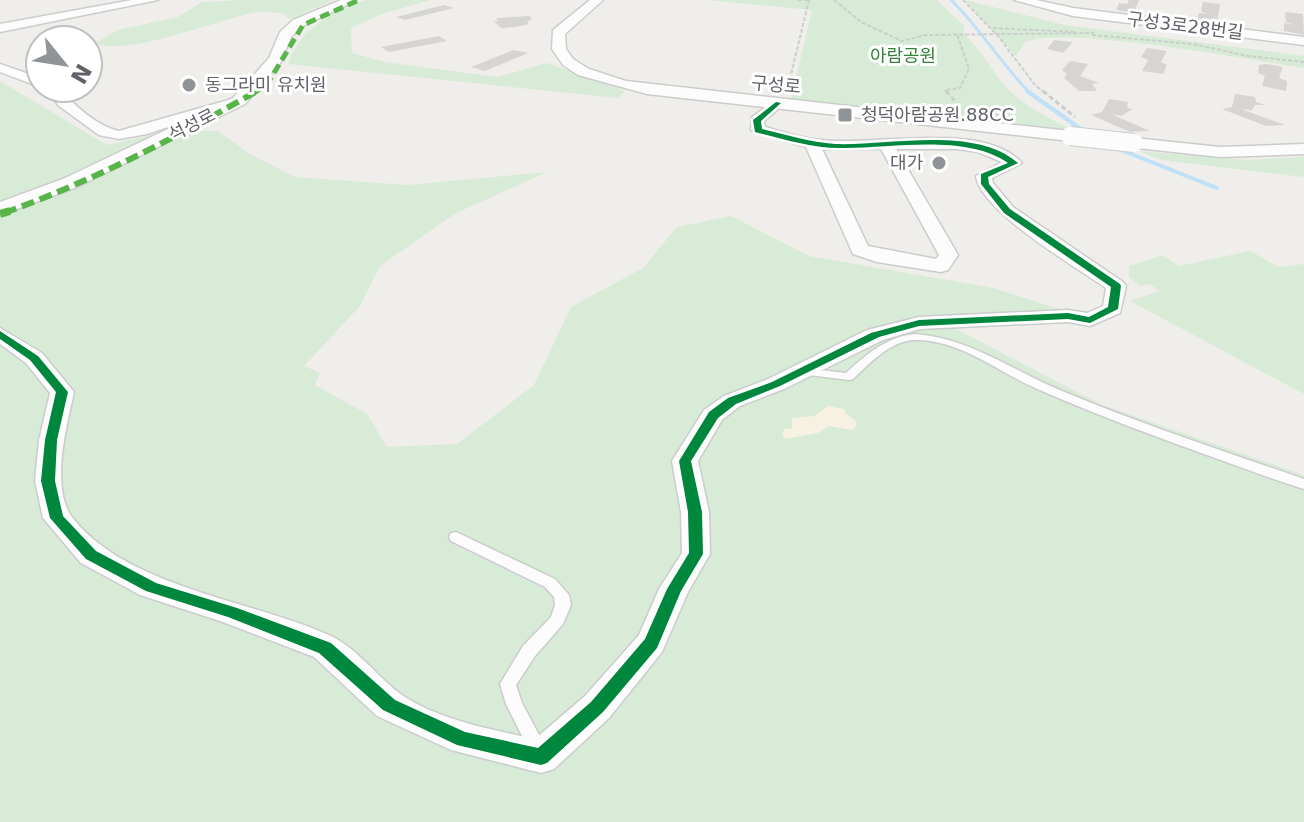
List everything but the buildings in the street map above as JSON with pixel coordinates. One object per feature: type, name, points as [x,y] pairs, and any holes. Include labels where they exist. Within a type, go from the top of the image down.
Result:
[{"type":"street","points":[[0,28],[152,0]]},
{"type":"street","name":"석성로","points":[[0,209],[70,183],[239,101],[276,59],[285,35],[298,23],[351,0]]},
{"type":"street","name":"구성로","points":[[597,0],[558,33],[560,54],[580,70],[633,87],[1220,152],[1304,149]]},
{"type":"street","name":"구성3로28번길","points":[[1020,0],[1105,16],[1304,41]]},
{"type":"street","points":[[0,68],[24,77]]},
{"type":"street","points":[[65,104],[104,132],[119,135],[142,131],[239,101]]},
{"type":"street","points":[[0,334],[34,358],[62,392],[51,440],[48,481],[57,518],[91,555],[151,587],[232,612],[325,648],[389,705],[463,739],[541,757],[597,707],[651,643],[674,589],[696,554],[695,512],[685,461],[713,415],[732,401],[875,335],[919,323],[1068,316],[1090,320],[1113,309],[1116,286],[1007,211],[985,184],[984,176],[1014,163],[1004,153],[947,143],[887,146],[820,144],[758,130],[757,120],[778,103]]},
{"type":"street","points":[[820,144],[899,139],[965,124]]},
{"type":"street","points":[[820,144],[860,250],[877,256],[941,266],[949,255],[887,146]]},
{"type":"lane","points":[[801,371],[849,377],[883,347],[910,337],[927,337],[1000,363],[1036,384],[1133,424],[1304,484]]},
{"type":"lane","points":[[456,537],[550,583],[561,595],[563,605],[558,620],[522,659],[508,684],[514,704],[541,757]]},
{"type":"path","points":[[778,103],[787,93],[809,0],[798,0]]},
{"type":"path","points":[[834,0],[861,22],[902,41],[925,35],[1093,34]]},
{"type":"path","points":[[963,0],[991,28],[1035,85],[1081,120]]},
{"type":"path","points":[[1093,34],[1105,16]]},
{"type":"path","points":[[991,28],[1193,44],[1248,56],[1304,62]]},
{"type":"path","points":[[957,34],[969,69],[960,88],[945,90],[965,112],[965,124]]},
{"type":"green space","points":[[333,0],[290,19],[283,13],[256,12],[149,42],[104,45],[104,38],[118,30],[178,17],[202,2]]},
{"type":"green space","points":[[367,0],[430,0],[382,14],[351,28],[352,53],[385,62],[497,77],[547,63],[625,91],[618,98],[288,64],[309,31],[330,15]]},
{"type":"green space","name":"아람공원","points":[[706,0],[937,0],[964,26],[964,34],[1012,93],[1075,131],[791,100],[812,10]]},
{"type":"green space","points":[[965,0],[1065,25],[1304,56],[1304,68],[1160,46],[1078,38],[1046,38],[1025,42],[1016,56]]},
{"type":"green space","points":[[0,81],[24,95],[24,104],[38,104],[107,145],[170,131],[218,131],[248,153],[295,177],[407,185],[547,172],[456,213],[380,266],[360,306],[304,366],[320,373],[315,385],[367,414],[387,447],[457,444],[534,385],[571,307],[643,268],[677,227],[731,216],[809,256],[993,288],[1062,310],[956,329],[1102,405],[1304,475],[1304,822],[0,822]]},
{"type":"green space","points":[[1138,151],[1248,160],[1304,157],[1304,177],[1161,160]]},
{"type":"green space","points":[[1250,251],[1279,267],[1304,264],[1304,394],[1130,301],[1159,291],[1150,284],[1140,286],[1129,277],[1129,266],[1163,255],[1179,266]]},
{"type":"sand","points":[[828,406],[844,409],[857,426],[852,430],[829,426],[818,433],[785,439],[782,434],[784,429],[792,428],[792,418],[814,416]]},
{"type":"waterway","points":[[951,0],[1030,93]]},
{"type":"waterway","points":[[1027,91],[1085,132]]},
{"type":"waterway","points":[[1116,148],[1217,188]]},
{"type":"marked path","points":[[0,214],[57,194],[179,136],[266,86],[303,25],[359,0]]},
{"type":"cycle path","points":[[0,334],[34,358],[62,392],[51,440],[48,481],[57,518],[91,555],[151,587],[232,612],[325,648],[389,705],[463,739],[541,757],[597,707],[651,643],[674,589],[696,554],[695,512],[685,461],[713,415],[732,401],[776,384],[875,335],[919,323],[1068,316],[1090,320],[1113,309],[1116,286],[1007,211],[985,184],[984,176],[1014,163],[1000,153],[957,144],[828,145],[758,130],[757,120],[778,103]]},
{"type":"place","name":"동그라미 유치원","points":[[189,85]]},
{"type":"place","name":"청덕아람공원.88CC","points":[[845,115]]},
{"type":"place","name":"대가","points":[[939,163]]}]
